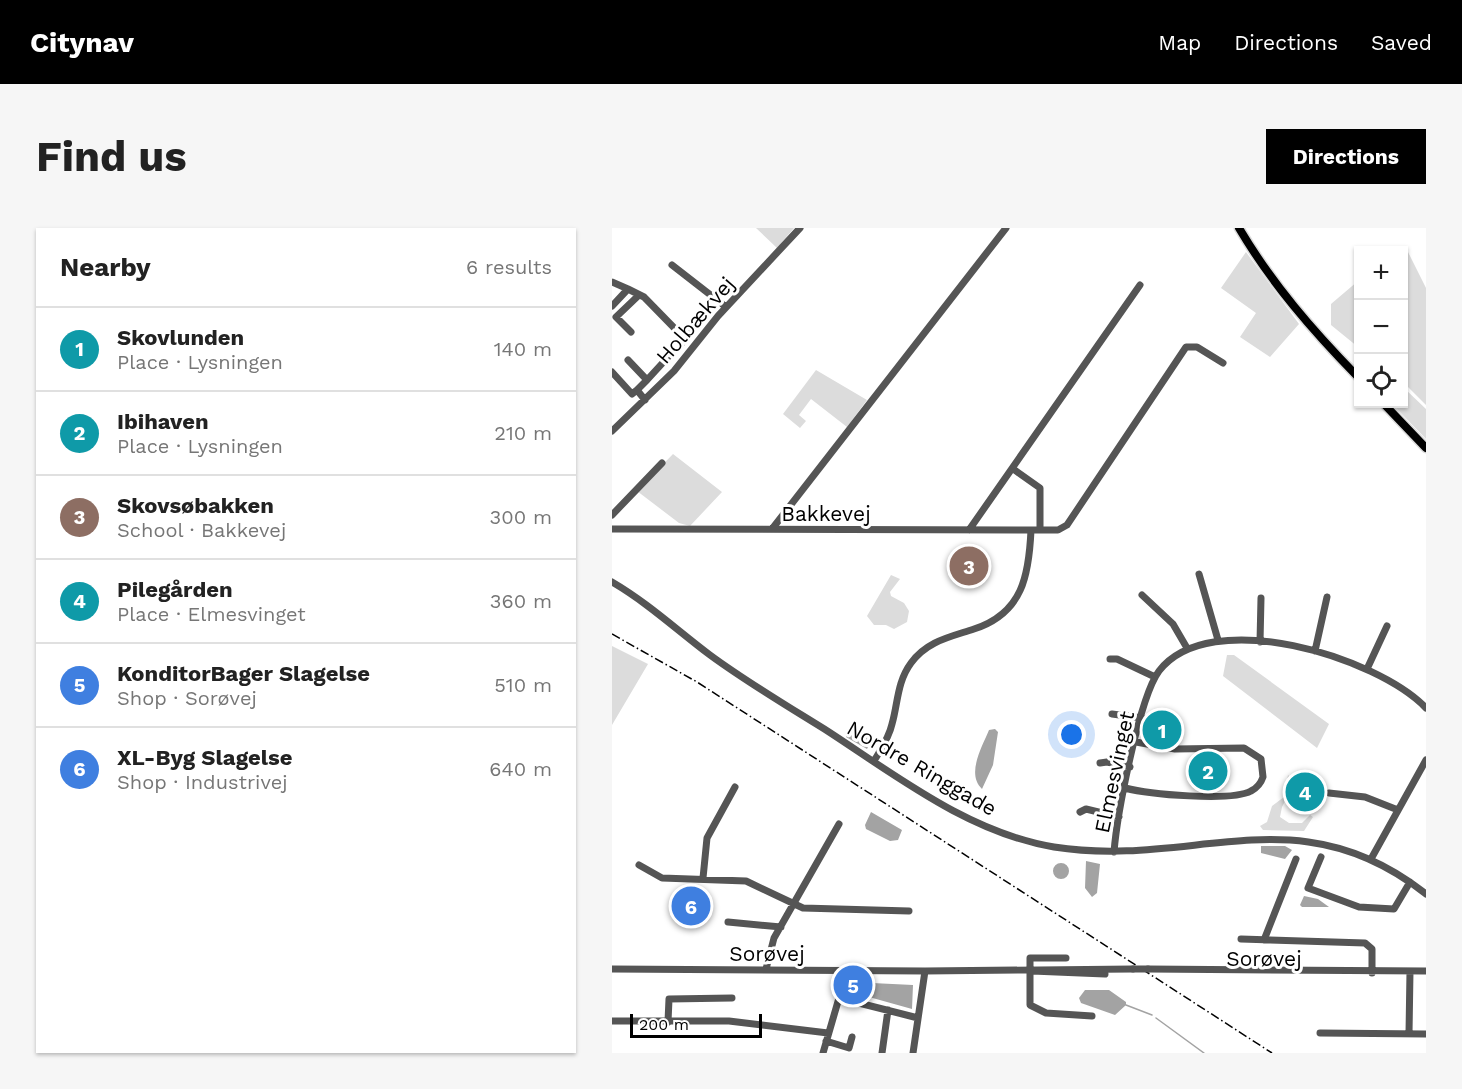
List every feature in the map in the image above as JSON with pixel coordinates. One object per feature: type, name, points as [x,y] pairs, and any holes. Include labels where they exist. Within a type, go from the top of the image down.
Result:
[{"type":"main road","points":[[1239,228],[1267,274],[1292,306],[1354,372]]},
{"type":"main road","points":[[1388,408],[1426,448]]},
{"type":"street","name":"Holbækvej","points":[[612,431],[674,371],[726,307],[800,228]]},
{"type":"street","points":[[772,529],[1006,228]]},
{"type":"street","points":[[672,266],[726,307]]},
{"type":"street","points":[[612,282],[644,297],[685,339]]},
{"type":"street","points":[[969,530],[1140,285]]},
{"type":"street","points":[[612,306],[628,289]]},
{"type":"street","points":[[631,332],[616,317],[638,296]]},
{"type":"street","name":"Bakkevej","points":[[612,529],[1058,530],[1066,525],[1186,346],[1197,347],[1223,363]]},
{"type":"street","points":[[612,372],[632,394],[669,356]]},
{"type":"street","points":[[628,360],[647,380]]},
{"type":"street","points":[[637,390],[645,400]]},
{"type":"street","points":[[612,515],[662,463]]},
{"type":"street","points":[[1016,471],[1040,488],[1040,530]]},
{"type":"street","points":[[874,761],[888,736],[899,686],[918,655],[946,637],[989,623],[1013,602],[1028,573],[1031,530]]},
{"type":"street","points":[[1199,574],[1218,640]]},
{"type":"street","name":"Nordre Ringgade","points":[[612,582],[649,607],[713,657],[874,761],[963,816],[1007,835],[1053,847],[1114,852],[1176,849],[1232,840],[1280,838],[1336,846],[1371,859],[1426,894]]},
{"type":"street","points":[[1142,595],[1173,624],[1187,648]]},
{"type":"street","points":[[1315,651],[1327,597]]},
{"type":"street","points":[[1260,642],[1262,598]]},
{"type":"street","points":[[1366,669],[1387,626]]},
{"type":"street","name":"Elmesvinget","points":[[1114,852],[1125,788],[1148,693],[1155,677],[1169,660],[1187,648],[1218,640],[1260,642],[1337,656],[1366,669],[1413,697],[1426,708]]},
{"type":"street","points":[[1110,659],[1117,659],[1155,677]]},
{"type":"street","points":[[1112,714],[1142,718]]},
{"type":"street","points":[[1125,788],[1165,795],[1241,794],[1256,788],[1263,777],[1261,759],[1244,748],[1175,749],[1136,742]]},
{"type":"street","points":[[1371,859],[1426,760]]},
{"type":"street","points":[[1100,764],[1107,762],[1130,767]]},
{"type":"street","points":[[703,878],[707,838],[735,787]]},
{"type":"street","points":[[1329,793],[1365,797],[1398,810]]},
{"type":"street","points":[[1080,812],[1086,809],[1119,817]]},
{"type":"street","points":[[766,969],[769,949],[840,824]]},
{"type":"street","points":[[1321,857],[1304,886],[1344,903],[1389,910],[1397,907],[1410,882]]},
{"type":"street","points":[[1264,939],[1296,860]]},
{"type":"street","points":[[639,865],[662,878],[746,881],[793,905],[813,910],[909,911]]},
{"type":"street","points":[[728,922],[781,927]]},
{"type":"street","points":[[1241,939],[1365,943],[1372,949],[1372,973]]},
{"type":"street","points":[[1066,958],[1030,958],[1030,1005],[1046,1013],[1092,1016]]},
{"type":"street","name":"Sorøvej","points":[[612,969],[1030,970],[1040,973],[1151,971],[1410,973],[1426,971]]},
{"type":"street","points":[[913,1053],[926,971]]},
{"type":"street","points":[[1409,1034],[1410,973]]},
{"type":"street","name":"Sorøvej","points":[[1410,973],[1426,976]]},
{"type":"street","points":[[668,1022],[669,999],[732,998]]},
{"type":"street","points":[[823,1053],[838,998],[918,1018]]},
{"type":"street","points":[[882,1053],[888,1010]]},
{"type":"street","points":[[612,1021],[729,1021],[828,1033]]},
{"type":"street","points":[[1320,1033],[1426,1034]]},
{"type":"street","points":[[826,1041],[849,1048],[852,1037]]},
{"type":"shaded area","points":[[756,228],[794,228],[777,248]]},
{"type":"shaded area","points":[[1246,252],[1299,324],[1270,357],[1240,337],[1256,313],[1221,288]]},
{"type":"shaded area","points":[[1408,252],[1426,288],[1426,405],[1408,387]]},
{"type":"shaded area","points":[[1354,284],[1354,344],[1331,325],[1331,304]]},
{"type":"shaded area","points":[[816,370],[867,400],[847,427],[811,399],[799,415],[806,421],[800,428],[783,414]]},
{"type":"shaded area","points":[[1408,392],[1426,409],[1426,439],[1396,408],[1408,408]]},
{"type":"shaded area","points":[[673,454],[722,492],[690,526],[679,523],[637,491]]},
{"type":"shaded area","points":[[891,575],[900,579],[890,592],[891,596],[904,603],[909,611],[907,622],[894,629],[886,625],[874,625],[867,616]]},
{"type":"shaded area","points":[[612,646],[648,664],[612,725]]},
{"type":"shaded area","points":[[1227,655],[1234,655],[1329,724],[1317,748],[1223,676]]},
{"type":"shaded area","points":[[852,727],[873,739],[867,749],[846,737],[849,728]]},
{"type":"shaded area","points":[[995,729],[998,732],[993,765],[982,789],[977,783],[975,768],[989,730]]},
{"type":"shaded area","points":[[1288,775],[1295,781],[1282,807],[1280,817],[1289,823],[1302,823],[1310,815],[1313,817],[1304,831],[1263,830],[1260,826],[1267,822],[1272,806],[1284,797]]},
{"type":"shaded area","points":[[871,812],[902,830],[898,840],[890,841],[866,829],[865,825]]},
{"type":"shaded area","points":[[1261,846],[1285,846],[1292,850],[1285,859],[1261,853]]},
{"type":"shaded area","points":[[1086,861],[1100,864],[1097,893],[1092,897],[1085,888]]},
{"type":"shaded area","points":[[1058,863],[1064,863],[1069,871],[1067,877],[1058,879],[1053,874],[1053,868]]},
{"type":"shaded area","points":[[1304,896],[1318,899],[1329,907],[1302,907],[1300,905]]},
{"type":"shaded area","points":[[872,983],[913,985],[912,1009],[869,997]]},
{"type":"shaded area","points":[[1085,990],[1109,990],[1126,1002],[1126,1005],[1115,1015],[1081,1003],[1079,998]]},
{"type":"waterway","points":[[1126,1005],[1152,1015]]},
{"type":"waterway","points":[[1156,1018],[1204,1053]]},
{"type":"railway","points":[[612,634],[697,682],[1272,1053]]},
{"type":"place","name":"Skovsøbakken","points":[[969,566]]},
{"type":"place","name":"Skovlunden","points":[[1162,730]]},
{"type":"place","name":"Ibihaven","points":[[1208,771]]},
{"type":"place","name":"Pilegården","points":[[1305,792]]},
{"type":"place","name":"XL-Byg Slagelse","points":[[691,906]]},
{"type":"place","name":"KonditorBager Slagelse","points":[[853,985]]}]
